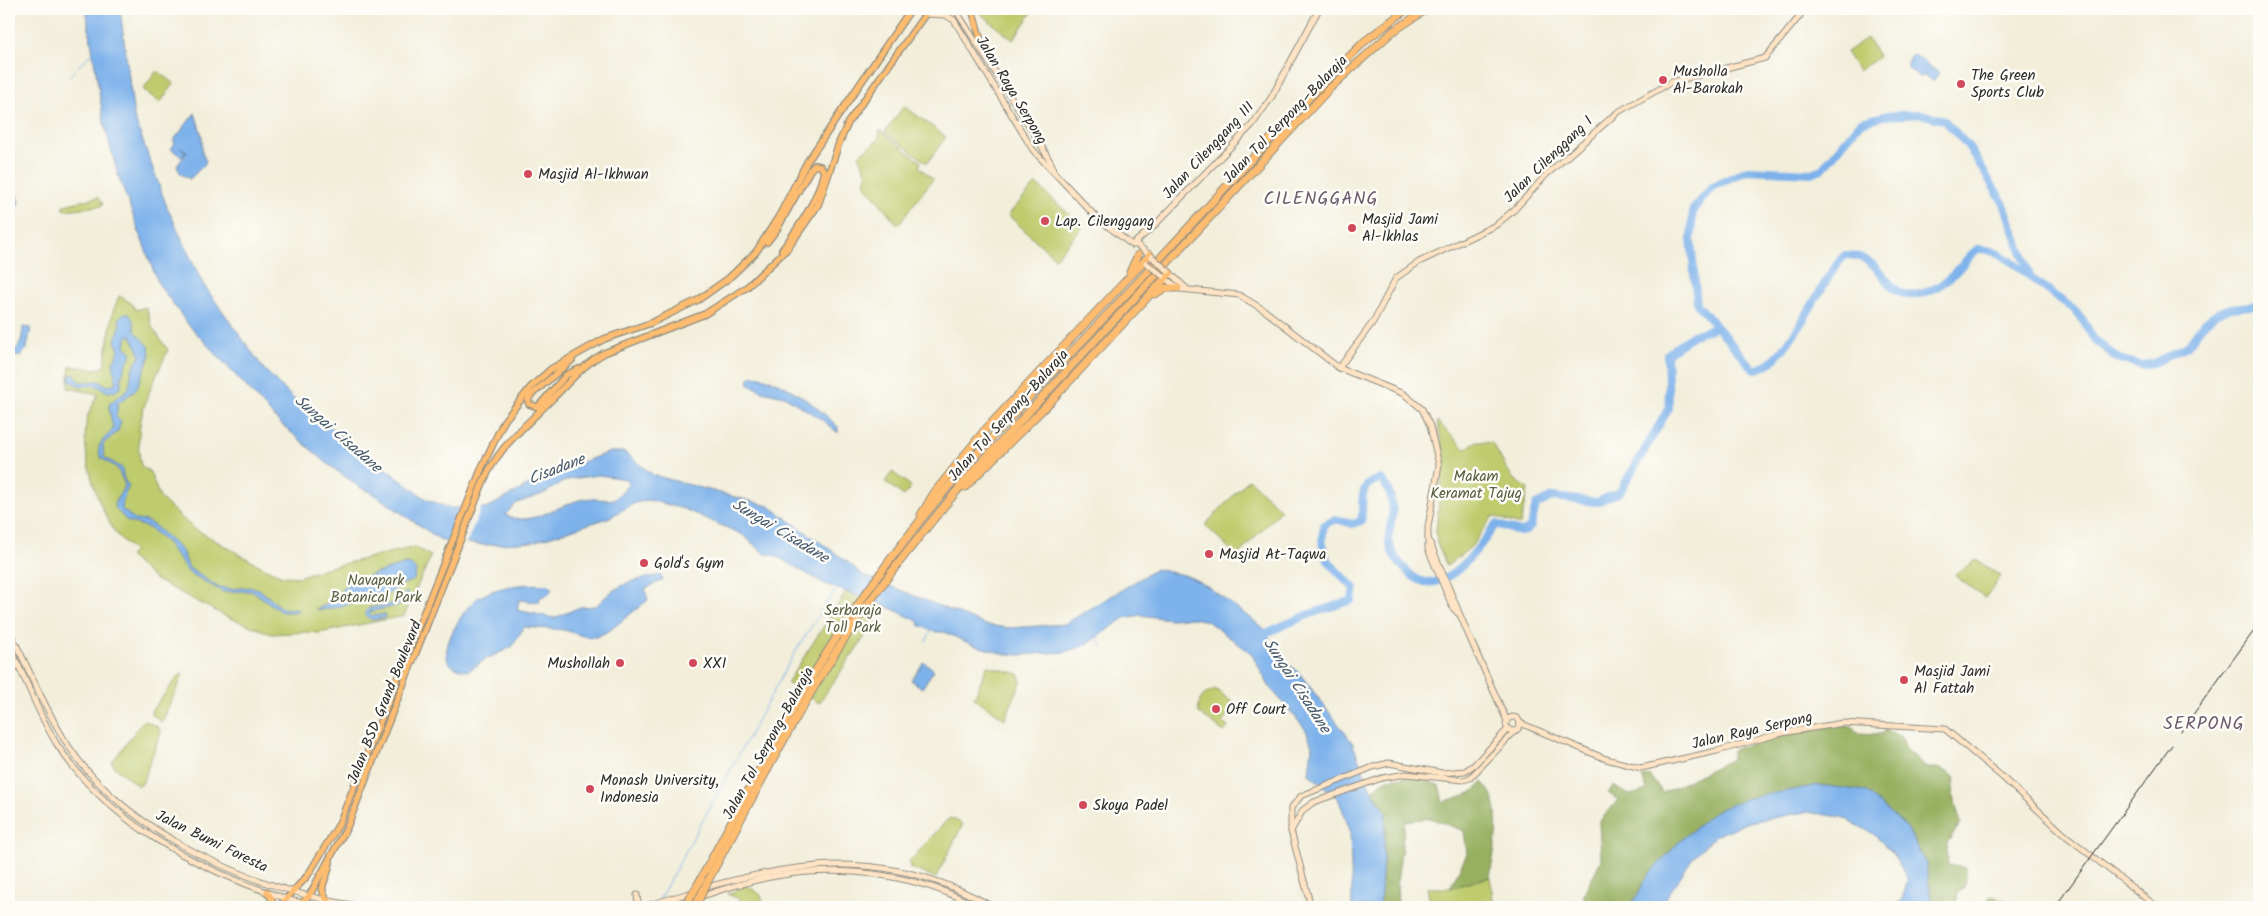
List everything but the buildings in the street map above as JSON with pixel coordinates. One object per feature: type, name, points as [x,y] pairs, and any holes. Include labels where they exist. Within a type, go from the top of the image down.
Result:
[{"type":"highway","name":"Jalan Tol Serpong–Balaraja","points":[[685,907],[790,714],[853,611],[911,532],[965,468],[1322,82],[1365,41],[1408,9]]},
{"type":"highway","name":"Jalan Tol Serpong–Balaraja","points":[[694,907],[797,718],[860,616],[918,536],[1329,89],[1392,32],[1427,9]]},
{"type":"highway","points":[[1122,284],[1138,255]]},
{"type":"highway","points":[[911,532],[934,493],[984,431],[1122,284],[1148,259]]},
{"type":"highway","points":[[973,475],[1052,401],[1166,275]]},
{"type":"highway","points":[[1132,313],[1160,290],[1178,288]]},
{"type":"main road","name":"Jalan BSD Grand Boulevard","points":[[300,905],[309,896],[330,860],[358,802],[498,432],[524,395],[551,370],[604,339],[659,320],[698,300],[729,278],[756,252],[779,216],[806,162],[910,9]]},
{"type":"main road","name":"Jalan BSD Grand Boulevard","points":[[479,484],[509,440],[581,369],[604,353],[705,314],[747,287],[788,248],[808,222],[824,188],[846,126],[929,9]]},
{"type":"main road","name":"Jalan Raya Serpong","points":[[955,9],[984,52],[1041,146],[1052,166],[1053,172]]},
{"type":"main road","points":[[972,9],[984,52]]},
{"type":"main road","name":"Jalan Cilenggang III","points":[[1132,245],[1152,228],[1252,125],[1271,98],[1320,9]]},
{"type":"main road","name":"Jalan Cilenggang I","points":[[1339,368],[1373,322],[1396,278],[1419,262],[1496,225],[1514,210],[1548,174],[1618,112],[1677,80],[1765,58],[1800,16],[1801,9]]},
{"type":"main road","name":"Jalan Raya Serpong","points":[[924,14],[944,15],[956,22],[1033,150],[1096,217],[1132,245],[1137,246],[1178,288]]},
{"type":"main road","points":[[1033,150],[1041,146]]},
{"type":"main road","points":[[756,252],[777,229],[812,167],[817,165],[822,168],[824,171],[818,188],[802,221],[769,267]]},
{"type":"main road","name":"Jalan Raya Serpong","points":[[1132,245],[1133,250],[1138,255],[1148,259]]},
{"type":"main road","name":"Jalan Raya Serpong","points":[[1166,275],[1187,289]]},
{"type":"main road","points":[[1178,288],[1208,293],[1229,292],[1239,295],[1264,310],[1339,368],[1404,394],[1422,409],[1432,433],[1439,466],[1428,537],[1428,549],[1436,562],[1453,608],[1459,614],[1505,712],[1508,729]]},
{"type":"main road","points":[[581,369],[566,375],[538,407],[529,404],[529,398],[544,382],[589,348]]},
{"type":"main road","name":"Jalan BSD Grand Boulevard","points":[[279,907],[295,892],[321,857],[339,824],[422,629]]},
{"type":"main road","name":"Jalan Bumi Foresta","points":[[9,631],[65,740],[98,783],[136,817],[165,836],[218,862],[329,904]]},
{"type":"main road","name":"Jalan Bumi Foresta","points":[[9,647],[57,744],[78,774],[115,810],[184,856],[300,905],[329,904]]},
{"type":"main road","points":[[1291,831],[1303,810],[1314,802],[1382,778],[1406,774],[1463,780],[1470,778],[1518,727],[1517,718],[1505,712]]},
{"type":"main road","points":[[1507,721],[1513,717]]},
{"type":"main road","name":"Jalan Raya Serpong","points":[[1518,727],[1536,730],[1606,759],[1640,768],[1716,751],[1782,733],[1843,723],[1945,729],[2001,776],[2071,840],[2156,907]]},
{"type":"main road","points":[[1311,907],[1291,831],[1293,805],[1301,796],[1373,766],[1389,763],[1442,773],[1465,771],[1474,765],[1508,729],[1518,727]]},
{"type":"main road","points":[[57,744],[65,740]]},
{"type":"main road","points":[[330,860],[329,872],[321,888],[322,894],[329,904],[364,907]]},
{"type":"main road","points":[[637,895],[638,904],[642,907],[770,871],[809,865],[835,864],[893,868],[916,874],[968,893],[993,907]]},
{"type":"main road","points":[[669,907],[758,880],[814,872],[894,878],[930,887],[977,907]]},
{"type":"main road","points":[[267,892],[272,899],[272,907]]},
{"type":"main road","points":[[964,900],[968,893]]},
{"type":"green space","points":[[979,9],[1034,9],[1013,40],[981,14]]},
{"type":"green space","points":[[1867,38],[1879,57],[1858,71],[1846,52]]},
{"type":"green space","points":[[157,71],[174,84],[160,103],[143,89]]},
{"type":"green space","points":[[904,106],[946,137],[927,163],[885,132]]},
{"type":"green space","points":[[880,130],[921,162],[919,167],[933,179],[898,225],[865,185],[867,174],[859,155],[878,140]]},
{"type":"green space","name":"Lap. Cilenggang","points":[[1036,184],[1083,227],[1055,258],[1008,215]]},
{"type":"green space","points":[[98,197],[103,204],[101,206],[65,210],[62,208],[64,205]]},
{"type":"green space","name":"Navapark Botanical Park","points":[[119,296],[130,302],[136,310],[146,307],[152,327],[168,350],[144,406],[139,435],[141,466],[150,472],[160,498],[193,528],[268,570],[283,576],[298,577],[322,569],[414,547],[431,556],[404,616],[319,633],[272,634],[225,616],[154,579],[129,556],[134,551],[117,535],[108,521],[96,492],[87,459],[85,443],[88,415],[98,394],[68,388],[70,366],[95,369],[104,367],[113,311]]},
{"type":"green space","name":"Makam Keramat Tajug","points":[[1437,421],[1465,449],[1477,441],[1492,443],[1512,478],[1528,489],[1520,525],[1493,516],[1471,547],[1447,566],[1437,544],[1436,530],[1444,456]]},
{"type":"green space","points":[[892,472],[911,486],[904,496],[885,482]]},
{"type":"green space","points":[[1249,479],[1281,510],[1237,556],[1205,525]]},
{"type":"green space","points":[[1976,560],[2001,576],[1985,598],[1954,575]]},
{"type":"green space","name":"Serbaraja Toll Park","points":[[846,592],[886,606],[819,703],[787,683]]},
{"type":"green space","points":[[987,666],[1019,674],[1021,682],[1005,719],[974,698]]},
{"type":"green space","points":[[181,673],[183,675],[162,722],[151,714],[151,711]]},
{"type":"green space","name":"Off Court","points":[[1215,689],[1236,705],[1222,722],[1228,727],[1224,732],[1199,713],[1199,704],[1202,698]]},
{"type":"green space","points":[[144,720],[158,727],[161,732],[142,784],[138,786],[113,766],[112,762]]},
{"type":"green space","points":[[1833,726],[1853,727],[1857,733],[1882,734],[1885,730],[1901,736],[1906,749],[1927,768],[1941,768],[1955,777],[1953,796],[1961,823],[1947,843],[1948,865],[1966,868],[1964,889],[1958,892],[1956,907],[1932,907],[1926,863],[1907,828],[1865,791],[1748,798],[1633,901],[1631,907],[1584,907],[1584,894],[1601,860],[1599,822],[1618,800],[1608,793],[1613,786],[1630,795],[1647,790],[1642,777],[1649,775],[1663,793],[1732,759],[1732,750],[1775,736]]},
{"type":"green space","points":[[1413,776],[1439,785],[1443,802],[1471,793],[1482,782],[1489,791],[1494,802],[1496,814],[1496,841],[1490,877],[1450,888],[1467,854],[1464,831],[1430,818],[1405,821],[1397,883],[1398,907],[1380,907],[1386,811],[1371,790],[1387,779]]},
{"type":"green space","points":[[951,818],[963,824],[936,878],[910,868],[909,862],[947,820]]},
{"type":"green space","points":[[1490,877],[1493,900],[1501,907],[1431,907],[1427,888],[1450,888]]},
{"type":"green space","points":[[747,885],[761,895],[765,907],[739,907],[740,899],[727,894]]},
{"type":"green space","points":[[1991,896],[2029,907],[1983,907]]},
{"type":"water","name":"Sungai Cisadane","points":[[86,9],[120,9],[134,117],[167,207],[203,284],[264,369],[297,402],[426,499],[449,508],[487,508],[551,473],[610,452],[624,452],[653,475],[769,506],[848,562],[861,574],[986,625],[1010,628],[1065,624],[1156,569],[1188,576],[1207,586],[1266,630],[1271,644],[1283,659],[1300,674],[1352,742],[1371,790],[1386,811],[1380,907],[1352,907],[1350,830],[1338,798],[1309,774],[1312,746],[1306,730],[1269,686],[1251,653],[1207,621],[1193,618],[1170,619],[1140,615],[1125,618],[1084,646],[1064,652],[1020,655],[1004,654],[973,645],[944,632],[935,632],[919,625],[918,621],[886,606],[827,585],[774,555],[765,554],[743,535],[684,509],[649,500],[635,503],[608,518],[533,542],[484,545],[442,541],[329,465],[279,422],[187,323],[158,283],[118,175],[104,123]],"holes":[[[599,475],[626,479],[629,484],[615,499],[580,500],[533,518],[514,518],[505,515],[517,503],[543,494],[571,479]]]},
{"type":"water","points":[[1913,54],[1939,73],[1933,81],[1926,76],[1918,77],[1908,68],[1907,62]]},
{"type":"water","points":[[195,113],[202,136],[202,153],[206,161],[190,179],[181,174],[177,166],[187,152],[180,147],[186,152],[182,157],[171,149],[175,143],[173,141]]},
{"type":"water","points":[[9,163],[11,164],[13,184],[19,202],[17,207],[9,211]]},
{"type":"water","points":[[124,313],[129,314],[133,320],[135,331],[149,346],[150,356],[136,390],[118,403],[116,417],[121,422],[118,431],[103,444],[104,457],[122,468],[124,479],[129,486],[123,499],[122,509],[135,520],[146,521],[155,526],[182,551],[189,568],[216,586],[229,589],[252,587],[259,589],[281,608],[300,610],[297,612],[281,612],[253,591],[223,592],[188,572],[167,543],[149,528],[127,521],[115,508],[114,504],[125,485],[117,468],[101,458],[99,449],[101,442],[113,429],[110,403],[129,388],[132,370],[140,356],[138,349],[130,335],[127,336],[125,346],[132,353],[123,372],[121,386],[116,391],[108,392],[95,385],[80,386],[70,381],[70,376],[74,374],[80,382],[99,381],[108,386],[113,385],[116,381],[113,362],[119,351],[115,340],[120,326],[119,318]]},
{"type":"water","points":[[23,327],[31,328],[27,348],[21,356],[9,357],[9,352],[16,349],[20,343]]},
{"type":"water","points":[[752,376],[774,381],[798,394],[830,419],[838,427],[838,433],[824,421],[784,396],[762,391],[749,384],[748,379]]},
{"type":"water","points":[[406,564],[411,565],[416,570],[414,580],[403,584],[387,595],[324,610],[315,609],[324,606],[351,581]]},
{"type":"water","points":[[660,575],[663,580],[645,589],[648,600],[609,631],[596,637],[586,637],[564,630],[524,627],[512,647],[486,659],[468,671],[454,667],[448,661],[446,654],[447,646],[461,617],[478,598],[495,590],[531,584],[549,585],[552,588],[549,594],[539,598],[540,602],[519,600],[517,610],[554,618],[580,607],[596,606],[612,591],[629,582]]},
{"type":"water","points":[[404,593],[408,593],[409,601],[406,604],[369,612],[372,616],[385,614],[385,618],[372,620],[366,616],[365,612],[369,608],[404,601]]},
{"type":"water","points":[[924,662],[934,670],[922,688],[911,680]]},
{"type":"water","points":[[1819,785],[1865,791],[1907,828],[1926,864],[1932,907],[1894,907],[1902,899],[1908,880],[1893,853],[1872,833],[1842,817],[1806,812],[1749,822],[1715,836],[1694,856],[1660,907],[1631,907],[1648,875],[1682,839],[1715,811],[1748,798]]},
{"type":"pier","points":[[461,505],[482,506],[465,546],[446,544]]},
{"type":"waterway","points":[[78,67],[94,51]]},
{"type":"waterway","points":[[69,77],[75,70]]},
{"type":"waterway","name":"Sungai Cisadane","points":[[1259,636],[1310,614],[1352,600],[1354,588],[1333,567],[1325,554],[1322,537],[1324,525],[1335,520],[1352,524],[1361,521],[1364,490],[1373,481],[1381,479],[1391,497],[1392,513],[1389,541],[1396,558],[1409,573],[1422,581],[1434,582],[1447,578],[1470,558],[1496,524],[1520,532],[1526,531],[1531,526],[1536,505],[1552,497],[1597,502],[1620,492],[1669,408],[1667,354],[1693,335],[1717,327],[1697,304],[1691,239],[1693,210],[1712,187],[1747,170],[1811,173],[1822,169],[1861,122],[1884,116],[1920,114],[1944,120],[1968,146],[2004,204],[2031,278],[2075,310],[2094,340],[2119,359],[2142,365],[2154,363],[2187,346],[2205,322],[2217,313],[2231,308],[2259,305]]},
{"type":"waterway","points":[[1717,327],[1753,369],[1765,366],[1778,355],[1791,339],[1836,266],[1845,255],[1868,261],[1896,290],[1904,294],[1921,294],[1935,288],[1953,275],[1971,254],[1978,249],[1985,249],[1999,254],[2029,276]]},
{"type":"waterway","points":[[659,900],[795,652],[836,589]]},
{"type":"waterway","points":[[926,641],[931,631]]},
{"type":"waterway","points":[[1097,637],[1103,647]]},
{"type":"railway","points":[[2181,731],[2259,624]]},
{"type":"railway","points":[[2055,907],[2172,745]]},
{"type":"place","name":"Musholla Al-Barokah","points":[[1663,80]]},
{"type":"place","name":"The Green Sports Club","points":[[1961,84]]},
{"type":"place","name":"Masjid Al-Ikhwan","points":[[528,174]]},
{"type":"place","name":"Lap. Cilenggang","points":[[1045,221]]},
{"type":"place","name":"Masjid Jami Al-Ikhlas","points":[[1352,228]]},
{"type":"place","name":"Masjid At-Taqwa","points":[[1209,554]]},
{"type":"place","name":"Gold's Gym","points":[[644,563]]},
{"type":"place","name":"Mushollah","points":[[620,663]]},
{"type":"place","name":"XXI","points":[[693,663]]},
{"type":"place","name":"Masjid Jami Al Fattah","points":[[1904,680]]},
{"type":"place","name":"Off Court","points":[[1216,709]]},
{"type":"place","name":"Monash University, Indonesia","points":[[590,789]]},
{"type":"place","name":"Skoya Padel","points":[[1083,805]]},
{"type":"district","name":"CILENGGANG","points":[[1321,198]]},
{"type":"district","name":"SERPONG","points":[[2204,723]]},
{"type":"water label","name":"Cisadane","points":[[556,468]]}]
